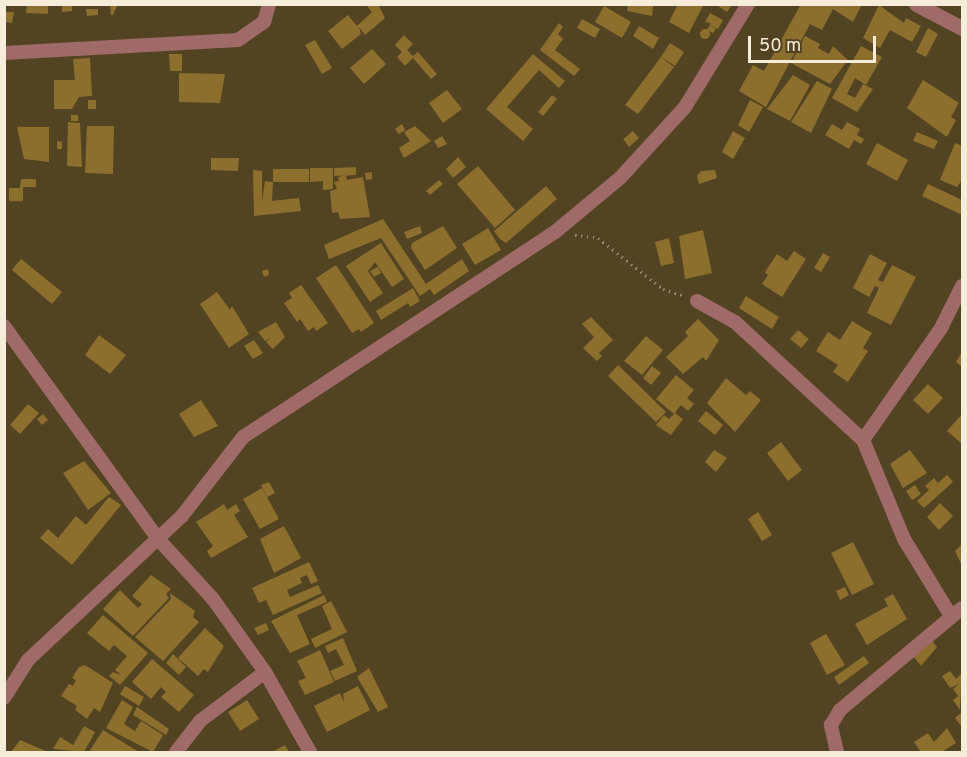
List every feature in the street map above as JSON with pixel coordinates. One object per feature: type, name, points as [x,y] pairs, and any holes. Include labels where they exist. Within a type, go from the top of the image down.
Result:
[{"type":"street","points":[[4,53],[238,40],[264,22],[269,4]]},
{"type":"street","points":[[4,698],[28,660],[159,540],[243,437],[555,232],[620,177],[685,107],[748,4]]},
{"type":"street","points":[[916,4],[963,28]]},
{"type":"street","points":[[863,440],[941,328],[963,286]]},
{"type":"street","points":[[697,301],[735,322],[863,440],[904,539],[951,616]]},
{"type":"street","points":[[4,326],[159,540],[213,599],[265,672],[310,753]]},
{"type":"street","points":[[837,753],[830,735],[840,710],[963,608]]},
{"type":"street","points":[[176,753],[200,721],[265,672]]},
{"type":"path","points":[[555,232],[598,238],[663,289],[697,301]]},
{"type":"building","points":[[27,4],[48,4],[48,14],[26,13]]},
{"type":"building","points":[[62,4],[72,4],[72,11],[62,12]]},
{"type":"building","points":[[110,4],[118,4],[113,15],[111,15]]},
{"type":"building","points":[[378,4],[385,18],[365,35],[359,27],[361,34],[342,49],[328,31],[348,15],[357,26],[372,12],[367,6]]},
{"type":"building","points":[[628,4],[653,6],[652,16],[627,11]]},
{"type":"building","points":[[678,4],[704,4],[689,33],[669,22]]},
{"type":"building","points":[[715,4],[729,4],[731,6],[727,12]]},
{"type":"building","points":[[801,4],[862,4],[853,22],[833,9],[822,30],[810,24],[766,107],[739,91],[753,65],[764,71]]},
{"type":"building","points":[[879,5],[904,23],[906,18],[921,26],[912,42],[890,30],[880,48],[863,38]]},
{"type":"building","points":[[604,6],[631,22],[622,38],[595,22]]},
{"type":"building","points":[[86,9],[98,9],[98,15],[87,16]]},
{"type":"building","points":[[4,12],[14,12],[12,23],[4,22]]},
{"type":"building","points":[[710,13],[723,20],[718,29],[710,25],[716,29],[713,33],[707,30],[711,23],[705,22]]},
{"type":"building","points":[[582,19],[600,29],[595,38],[577,28]]},
{"type":"building","points":[[559,23],[563,27],[558,34],[563,39],[555,50],[580,69],[574,76],[540,50]]},
{"type":"building","points":[[639,26],[659,38],[653,49],[633,36]]},
{"type":"building","points":[[928,28],[938,34],[926,57],[916,52]]},
{"type":"building","points":[[705,29],[709,30],[709,38],[705,39],[701,38],[700,34],[701,30]]},
{"type":"building","points":[[404,35],[413,44],[407,50],[413,56],[418,52],[437,74],[431,79],[413,58],[405,66],[397,57],[402,52],[395,45]]},
{"type":"building","points":[[805,36],[820,44],[818,48],[829,54],[833,46],[848,60],[830,84],[791,63]]},
{"type":"building","points":[[315,40],[332,68],[322,74],[305,45]]},
{"type":"building","points":[[670,43],[684,52],[675,66],[661,57]]},
{"type":"building","points":[[861,46],[882,57],[866,85],[855,78],[847,94],[855,98],[863,84],[873,89],[857,112],[832,98]]},
{"type":"building","points":[[372,49],[386,64],[364,84],[350,68]]},
{"type":"building","points":[[169,54],[182,54],[182,71],[170,71]]},
{"type":"building","points":[[533,54],[565,81],[559,88],[539,70],[507,107],[533,129],[523,141],[486,109]]},
{"type":"building","points":[[661,57],[674,67],[638,114],[625,105]]},
{"type":"building","points":[[90,58],[92,96],[79,97],[72,109],[54,109],[54,80],[75,80],[73,59]]},
{"type":"building","points":[[179,73],[225,74],[220,103],[179,102]]},
{"type":"building","points":[[793,75],[810,85],[790,121],[767,109]]},
{"type":"building","points":[[923,80],[959,103],[951,117],[956,120],[947,137],[907,108]]},
{"type":"building","points":[[817,81],[832,89],[811,133],[791,122]]},
{"type":"building","points":[[447,90],[462,109],[443,123],[429,103]]},
{"type":"building","points":[[552,95],[557,99],[543,116],[538,112]]},
{"type":"building","points":[[88,100],[96,100],[96,109],[88,109]]},
{"type":"building","points":[[750,100],[763,107],[749,132],[738,125]]},
{"type":"building","points":[[71,115],[78,115],[78,121],[71,121]]},
{"type":"building","points":[[68,122],[80,123],[82,167],[67,166]]},
{"type":"building","points":[[847,122],[860,129],[857,135],[864,139],[861,144],[854,140],[849,149],[825,135],[832,124],[842,130]]},
{"type":"building","points":[[402,124],[405,130],[399,134],[395,129]]},
{"type":"building","points":[[87,126],[114,126],[113,174],[85,173]]},
{"type":"building","points":[[415,126],[431,141],[404,158],[399,148],[410,141],[404,132]]},
{"type":"building","points":[[17,127],[49,127],[49,162],[24,159]]},
{"type":"building","points":[[633,131],[639,138],[629,147],[623,139]]},
{"type":"building","points":[[733,131],[745,138],[733,159],[722,152]]},
{"type":"building","points":[[917,132],[938,141],[934,149],[913,141]]},
{"type":"building","points":[[442,136],[447,144],[438,148],[434,141]]},
{"type":"building","points":[[57,141],[62,142],[62,149],[57,149]]},
{"type":"building","points":[[877,143],[908,160],[897,181],[866,164]]},
{"type":"building","points":[[955,143],[962,146],[962,180],[957,187],[940,180]]},
{"type":"building","points":[[458,157],[466,167],[453,178],[446,169]]},
{"type":"building","points":[[211,158],[239,158],[238,171],[211,170]]},
{"type":"building","points":[[478,166],[515,210],[495,228],[457,184]]},
{"type":"building","points":[[356,167],[356,175],[334,176],[334,168]]},
{"type":"building","points":[[310,168],[333,168],[333,189],[323,190],[323,181],[310,182]]},
{"type":"building","points":[[273,169],[309,169],[309,182],[273,182]]},
{"type":"building","points":[[253,170],[262,171],[262,201],[265,181],[273,182],[272,201],[299,198],[301,211],[254,216]]},
{"type":"building","points":[[715,170],[717,178],[699,184],[697,176],[701,171]]},
{"type":"building","points":[[372,172],[372,179],[366,180],[365,173]]},
{"type":"building","points":[[346,175],[347,180],[363,177],[370,217],[340,219],[338,212],[332,213],[330,191],[337,189],[334,182],[339,181],[338,177]]},
{"type":"building","points":[[21,179],[36,179],[36,187],[23,187],[23,201],[9,201],[9,188],[20,188]]},
{"type":"building","points":[[439,180],[443,184],[430,195],[426,191]]},
{"type":"building","points":[[928,184],[962,200],[962,215],[922,196]]},
{"type":"building","points":[[546,186],[557,199],[506,243],[500,239],[494,231]]},
{"type":"building","points":[[383,219],[426,284],[462,259],[469,271],[434,295],[430,289],[420,296],[381,238],[329,259],[324,245]]},
{"type":"building","points":[[420,226],[422,233],[407,239],[404,232]]},
{"type":"building","points":[[443,226],[457,248],[425,270],[411,248],[412,243]]},
{"type":"building","points":[[488,228],[501,250],[475,265],[462,244]]},
{"type":"building","points":[[703,230],[712,273],[685,279],[679,236]]},
{"type":"building","points":[[669,238],[674,263],[661,266],[655,242]]},
{"type":"building","points":[[381,243],[404,279],[392,287],[375,262],[368,271],[383,293],[370,302],[346,266]]},
{"type":"building","points":[[794,251],[806,259],[782,297],[762,284],[768,275],[765,272],[777,254],[787,261]]},
{"type":"building","points":[[823,253],[830,257],[821,272],[814,268]]},
{"type":"building","points":[[870,254],[887,263],[878,280],[883,282],[892,265],[916,277],[891,325],[867,313],[879,288],[875,286],[869,297],[853,288]]},
{"type":"building","points":[[21,259],[62,292],[52,304],[12,270]]},
{"type":"building","points":[[336,265],[374,323],[361,332],[359,329],[352,333],[316,278]]},
{"type":"building","points":[[378,267],[381,273],[374,277],[370,271]]},
{"type":"building","points":[[268,269],[269,275],[264,277],[262,271]]},
{"type":"building","points":[[301,285],[328,323],[316,331],[314,327],[308,331],[300,319],[297,322],[284,303],[292,298],[289,293]]},
{"type":"building","points":[[413,288],[420,301],[410,307],[408,303],[381,320],[376,311]]},
{"type":"building","points":[[217,292],[230,310],[232,306],[249,334],[229,348],[200,304]]},
{"type":"building","points":[[746,296],[779,317],[772,329],[739,308]]},
{"type":"building","points":[[591,317],[613,340],[599,353],[602,356],[597,361],[583,348],[594,337],[582,324]]},
{"type":"building","points":[[698,319],[719,340],[706,361],[703,357],[683,374],[666,357],[688,336],[685,332]]},
{"type":"building","points":[[852,321],[872,333],[863,348],[868,351],[848,382],[833,372],[838,365],[816,351],[828,332],[840,340]]},
{"type":"building","points":[[276,322],[285,337],[273,349],[266,342],[271,337],[265,341],[258,332]]},
{"type":"building","points":[[798,330],[809,339],[801,348],[790,339]]},
{"type":"building","points":[[99,335],[126,355],[110,374],[85,355]]},
{"type":"building","points":[[646,336],[663,350],[642,375],[624,361]]},
{"type":"building","points":[[254,340],[263,353],[253,359],[244,346]]},
{"type":"building","points":[[962,352],[962,367],[956,362]]},
{"type":"building","points":[[618,365],[666,412],[656,422],[608,376]]},
{"type":"building","points":[[652,366],[661,373],[651,385],[643,378]]},
{"type":"building","points":[[676,375],[694,390],[687,398],[694,404],[688,411],[681,405],[674,414],[656,399]]},
{"type":"building","points":[[726,378],[746,395],[750,391],[761,400],[735,432],[707,403]]},
{"type":"building","points":[[928,384],[943,398],[928,414],[913,400]]},
{"type":"building","points":[[201,400],[218,426],[194,437],[179,414]]},
{"type":"building","points":[[28,404],[39,413],[20,434],[10,425]]},
{"type":"building","points":[[706,411],[723,425],[715,435],[698,421]]},
{"type":"building","points":[[675,413],[683,419],[671,435],[656,425],[664,415],[669,419]]},
{"type":"building","points":[[43,414],[48,420],[42,425],[37,419]]},
{"type":"building","points":[[962,414],[962,444],[947,431]]},
{"type":"building","points":[[781,442],[802,470],[788,481],[767,453]]},
{"type":"building","points":[[714,450],[727,458],[716,472],[705,462]]},
{"type":"building","points":[[910,450],[927,473],[903,488],[890,464]]},
{"type":"building","points":[[84,461],[111,493],[88,510],[63,473]]},
{"type":"building","points":[[947,475],[953,482],[924,508],[917,501],[929,490],[925,486],[934,478],[938,483]]},
{"type":"building","points":[[269,482],[275,493],[267,497],[261,485]]},
{"type":"building","points":[[915,485],[921,494],[912,500],[906,491]]},
{"type":"building","points":[[262,488],[279,519],[260,529],[243,499]]},
{"type":"building","points":[[109,497],[121,505],[72,565],[40,538],[48,529],[58,538],[76,516],[86,525]]},
{"type":"building","points":[[940,503],[953,516],[939,530],[927,517]]},
{"type":"building","points":[[224,504],[227,510],[236,504],[240,511],[234,515],[248,537],[211,558],[207,551],[213,546],[196,522]]},
{"type":"building","points":[[758,512],[772,535],[762,541],[748,519]]},
{"type":"building","points":[[284,526],[301,558],[274,573],[260,539]]},
{"type":"building","points":[[853,542],[874,584],[852,595],[831,553]]},
{"type":"building","points":[[962,544],[962,566],[955,551]]},
{"type":"building","points":[[309,562],[318,581],[311,584],[307,575],[300,578],[302,583],[287,590],[290,597],[318,585],[322,593],[273,615],[266,600],[259,603],[252,588]]},
{"type":"building","points":[[151,575],[171,589],[166,594],[169,598],[133,636],[103,609],[120,590],[138,608],[142,604],[132,596]]},
{"type":"building","points":[[845,587],[849,595],[840,600],[836,591]]},
{"type":"building","points":[[170,593],[195,611],[193,617],[199,622],[163,661],[135,637],[171,599]]},
{"type":"building","points":[[893,594],[907,619],[867,645],[855,624],[888,606],[884,599]]},
{"type":"building","points":[[324,595],[327,602],[297,615],[310,644],[290,653],[271,621]]},
{"type":"building","points":[[331,601],[347,632],[315,648],[311,639],[332,629],[322,606]]},
{"type":"building","points":[[103,615],[148,653],[120,685],[109,676],[113,672],[121,675],[115,670],[127,656],[114,645],[109,651],[87,633]]},
{"type":"building","points":[[266,623],[269,630],[258,635],[254,628]]},
{"type":"building","points":[[205,628],[224,646],[208,672],[204,669],[198,676],[178,658]]},
{"type":"building","points":[[826,634],[845,665],[827,675],[810,643]]},
{"type":"building","points":[[929,637],[937,647],[921,666],[910,652]]},
{"type":"building","points":[[343,638],[357,671],[335,681],[330,671],[344,665],[336,649],[328,653],[325,646]]},
{"type":"building","points":[[320,650],[334,682],[305,695],[298,681],[306,678],[297,661]]},
{"type":"building","points":[[173,654],[186,667],[179,675],[166,663]]},
{"type":"building","points":[[864,656],[869,663],[839,685],[834,677]]},
{"type":"building","points":[[152,659],[194,695],[179,712],[161,697],[166,692],[161,687],[151,699],[132,682]]},
{"type":"building","points":[[85,665],[113,683],[100,712],[94,708],[87,719],[75,710],[77,706],[61,696],[69,684],[73,686],[76,680],[72,678],[79,667]]},
{"type":"building","points":[[369,668],[388,707],[378,712],[357,677]]},
{"type":"building","points":[[950,671],[956,679],[962,673],[960,710],[953,700],[958,696],[953,689],[959,684],[950,688],[942,676]]},
{"type":"building","points":[[125,686],[144,697],[139,706],[120,694]]},
{"type":"building","points":[[358,686],[370,710],[327,732],[314,706],[340,693],[344,702],[343,694]]},
{"type":"building","points":[[122,700],[133,707],[124,724],[135,731],[141,721],[163,735],[153,752],[106,728]]},
{"type":"building","points":[[247,700],[259,719],[240,731],[228,712]]},
{"type":"building","points":[[137,707],[169,729],[166,735],[133,715]]},
{"type":"building","points":[[962,712],[962,727],[955,718]]},
{"type":"building","points":[[84,726],[95,732],[84,752],[53,749],[60,737],[73,745]]},
{"type":"building","points":[[947,728],[956,743],[942,752],[921,752],[914,742],[928,733],[934,742]]},
{"type":"building","points":[[103,730],[139,752],[89,752]]},
{"type":"building","points":[[20,740],[48,752],[11,752]]},
{"type":"building","points":[[285,745],[289,752],[272,752]]}]
